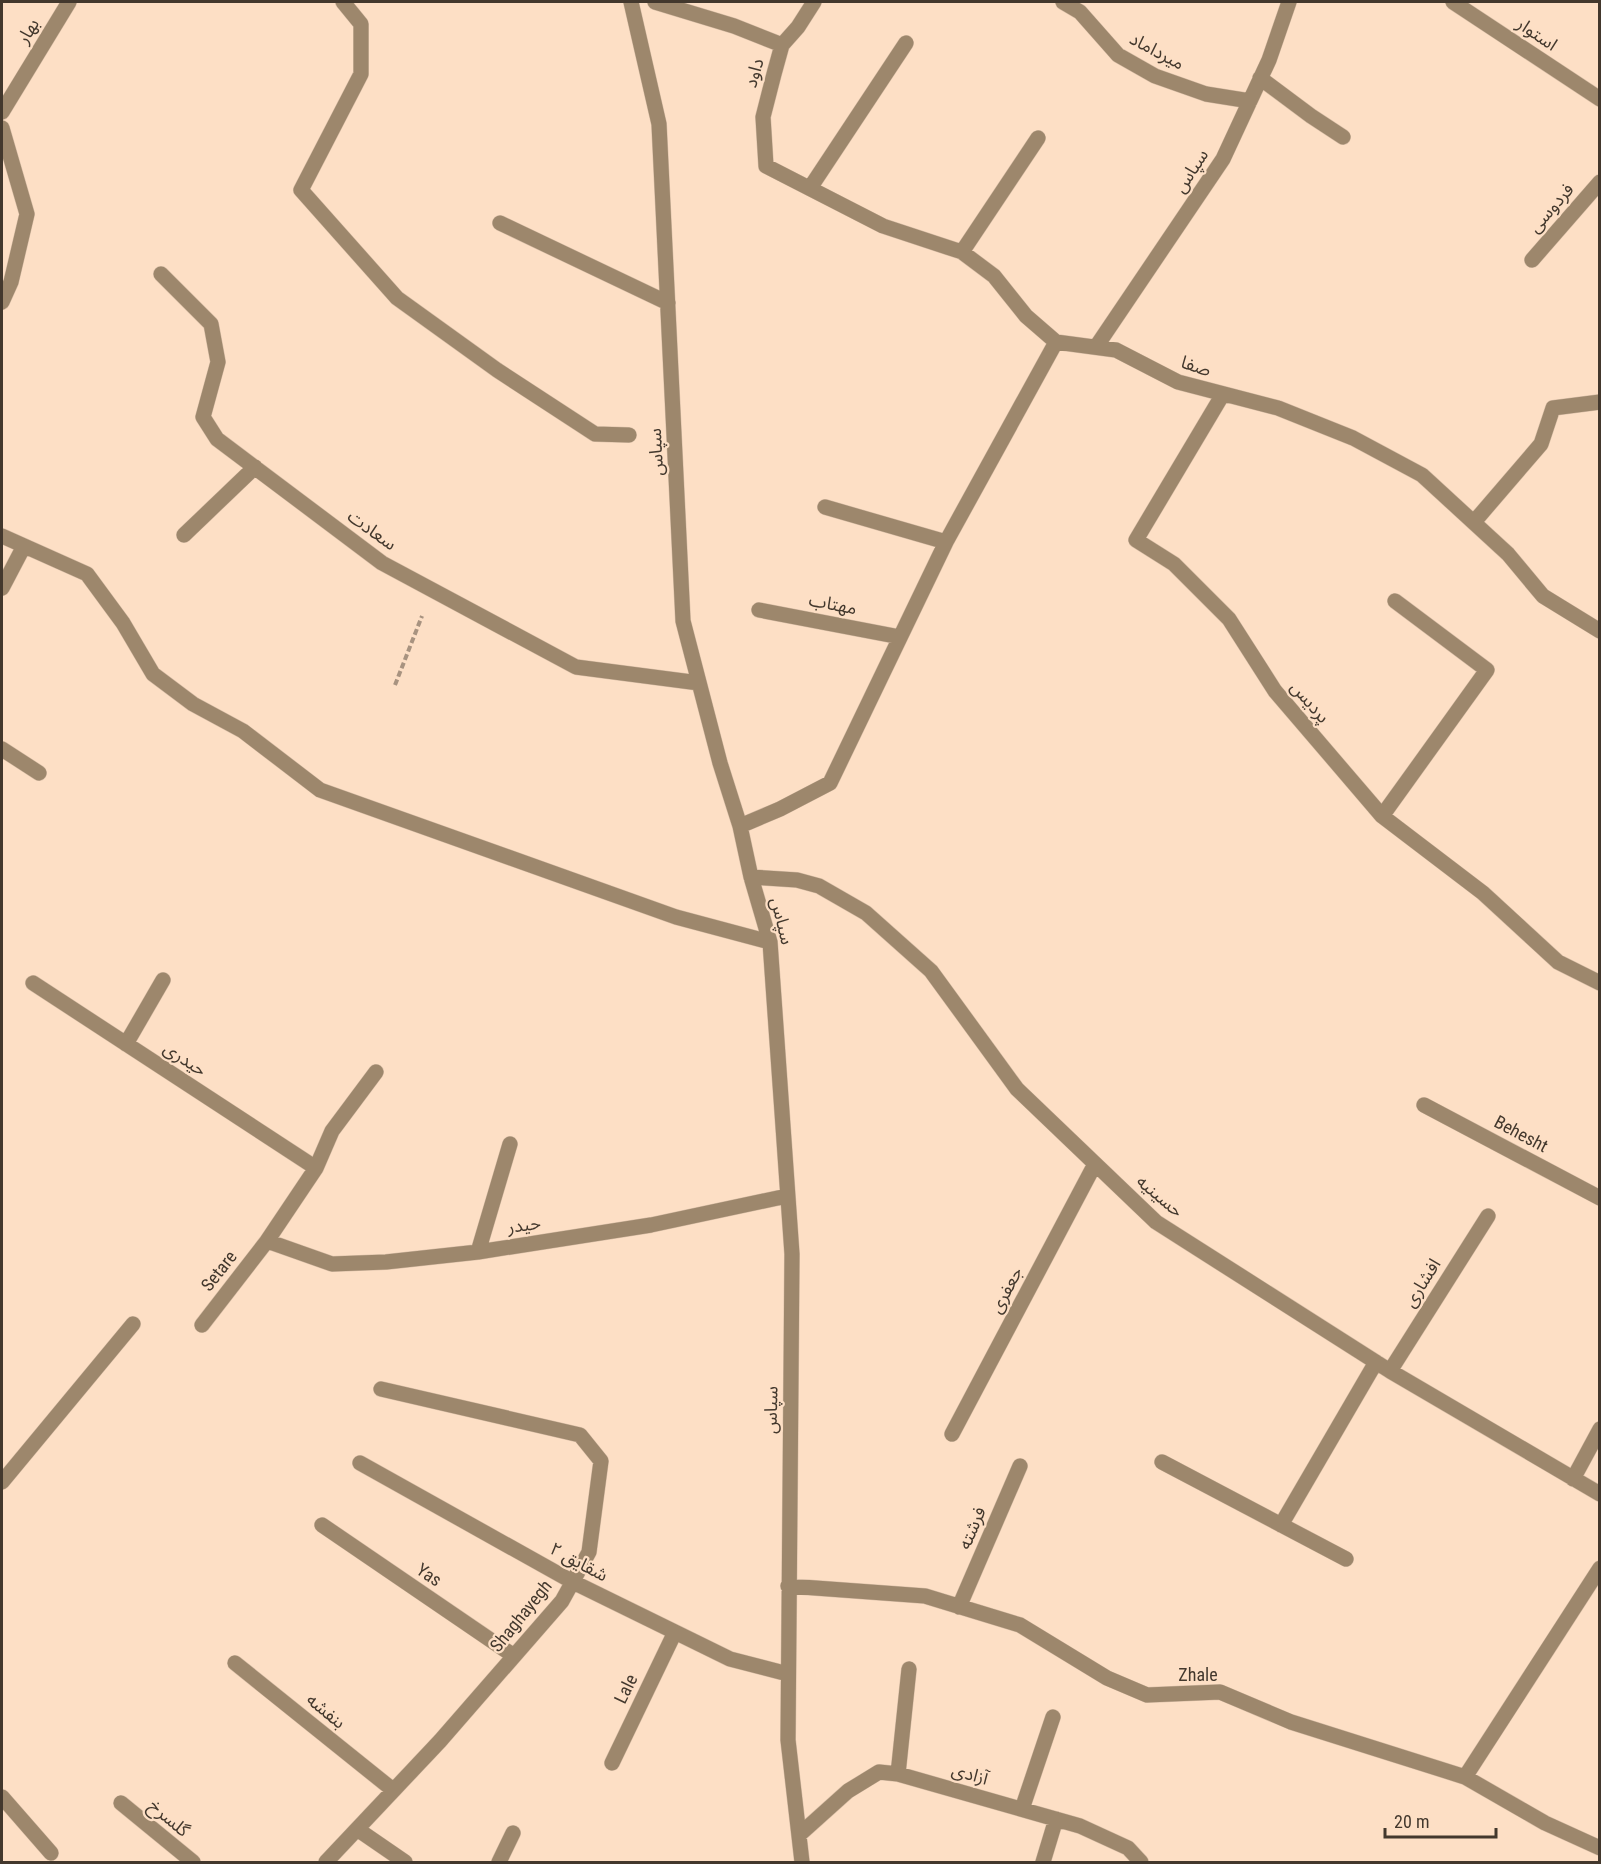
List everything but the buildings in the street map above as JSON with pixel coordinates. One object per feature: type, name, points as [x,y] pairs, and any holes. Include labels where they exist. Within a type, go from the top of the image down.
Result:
[{"type":"street","name":"بهار","points":[[2,112],[69,2]]},
{"type":"street","points":[[343,2],[361,24],[361,74],[301,190],[397,298],[496,370],[595,434],[629,435]]},
{"type":"street","name":"سپاس","points":[[631,2],[659,124],[683,621],[770,942],[792,1254],[788,1740],[802,1863]]},
{"type":"street","points":[[656,2],[734,26],[782,45]]},
{"type":"street","name":"داود","points":[[810,188],[766,166],[763,117],[782,45],[798,27],[814,2]]},
{"type":"street","name":"میرداماد","points":[[1063,2],[1080,12],[1118,55],[1155,76],[1206,94],[1250,101]]},
{"type":"street","name":"سپاس","points":[[1096,347],[1223,159],[1260,78],[1289,2]]},
{"type":"street","name":"استوار","points":[[1454,2],[1599,99]]},
{"type":"street","points":[[740,826],[780,809],[830,783],[946,542],[1056,342],[1026,316],[994,276],[962,252],[883,226],[810,188],[906,43]]},
{"type":"street","points":[[1260,78],[1343,137]]},
{"type":"street","points":[[2,128],[27,214],[11,282],[2,302]]},
{"type":"street","points":[[962,252],[1038,138]]},
{"type":"street","name":"فردوسی","points":[[1532,260],[1599,182]]},
{"type":"street","points":[[500,223],[669,303]]},
{"type":"street","name":"سعادت","points":[[161,274],[211,324],[218,362],[203,417],[218,439],[382,563],[576,667],[699,683]]},
{"type":"street","name":"صفا","points":[[1056,342],[1116,350],[1178,382],[1278,408],[1353,438],[1422,476],[1508,554],[1543,596],[1599,631]]},
{"type":"street","name":"پردیس","points":[[1223,394],[1136,540],[1174,564],[1229,619],[1275,691],[1382,816],[1483,893],[1558,962],[1599,983]]},
{"type":"street","points":[[1474,522],[1541,444],[1553,408],[1599,402]]},
{"type":"street","points":[[184,535],[255,467]]},
{"type":"street","points":[[825,507],[946,542]]},
{"type":"street","points":[[2,536],[87,574],[123,623],[153,674],[193,704],[243,731],[320,790],[676,917],[770,942]]},
{"type":"street","points":[[2,588],[24,546]]},
{"type":"street","points":[[1382,816],[1487,670],[1395,601]]},
{"type":"street","name":"مهتاب","points":[[759,610],[900,637]]},
{"type":"street","points":[[2,749],[39,773]]},
{"type":"street","name":"حسینیه","points":[[751,877],[797,880],[819,886],[866,913],[931,971],[1017,1089],[1156,1222],[1390,1371],[1599,1494]]},
{"type":"street","points":[[126,1044],[163,980]]},
{"type":"street","name":"حیدری","points":[[33,983],[316,1168]]},
{"type":"street","name":"Setare","points":[[202,1324],[267,1241],[316,1168],[332,1131],[376,1072]]},
{"type":"street","name":"Behesht","points":[[1424,1105],[1599,1198]]},
{"type":"street","points":[[478,1252],[510,1144]]},
{"type":"street","name":"جعفری","points":[[952,1434],[1095,1164]]},
{"type":"street","name":"حیدر","points":[[267,1241],[332,1264],[386,1262],[478,1252],[651,1225],[787,1196]]},
{"type":"street","name":"افشاری","points":[[1390,1371],[1488,1216]]},
{"type":"street","points":[[2,1482],[133,1324]]},
{"type":"street","points":[[1281,1525],[1376,1362]]},
{"type":"street","name":"Shaghayegh","points":[[326,1863],[440,1741],[562,1601],[590,1552],[601,1461],[580,1435],[381,1389]]},
{"type":"street","points":[[1574,1479],[1599,1429]]},
{"type":"street","points":[[1162,1462],[1346,1559]]},
{"type":"street","name":"شقایق ۲","points":[[360,1463],[573,1582],[730,1659],[788,1674]]},
{"type":"street","name":"فرشته","points":[[959,1606],[1020,1466]]},
{"type":"street","name":"Yas","points":[[322,1525],[514,1656]]},
{"type":"street","points":[[1465,1777],[1599,1568]]},
{"type":"street","name":"Zhale","points":[[788,1586],[926,1596],[1020,1625],[1107,1678],[1147,1695],[1220,1692],[1291,1722],[1465,1777],[1545,1823],[1599,1848]]},
{"type":"street","name":"Lale","points":[[612,1763],[675,1632]]},
{"type":"street","name":"بنفشه","points":[[235,1663],[393,1790]]},
{"type":"street","points":[[898,1774],[909,1669]]},
{"type":"street","points":[[1022,1809],[1053,1717]]},
{"type":"street","name":"آزادی","points":[[799,1835],[848,1791],[879,1772],[898,1774],[1080,1826],[1128,1848],[1141,1863]]},
{"type":"street","points":[[2,1797],[51,1852]]},
{"type":"street","name":"گلسرخ","points":[[121,1803],[193,1863]]},
{"type":"street","points":[[1043,1863],[1056,1819]]},
{"type":"street","points":[[357,1829],[405,1863]]},
{"type":"street","points":[[499,1863],[513,1833]]},
{"type":"path","points":[[395,685],[432,590]]}]
